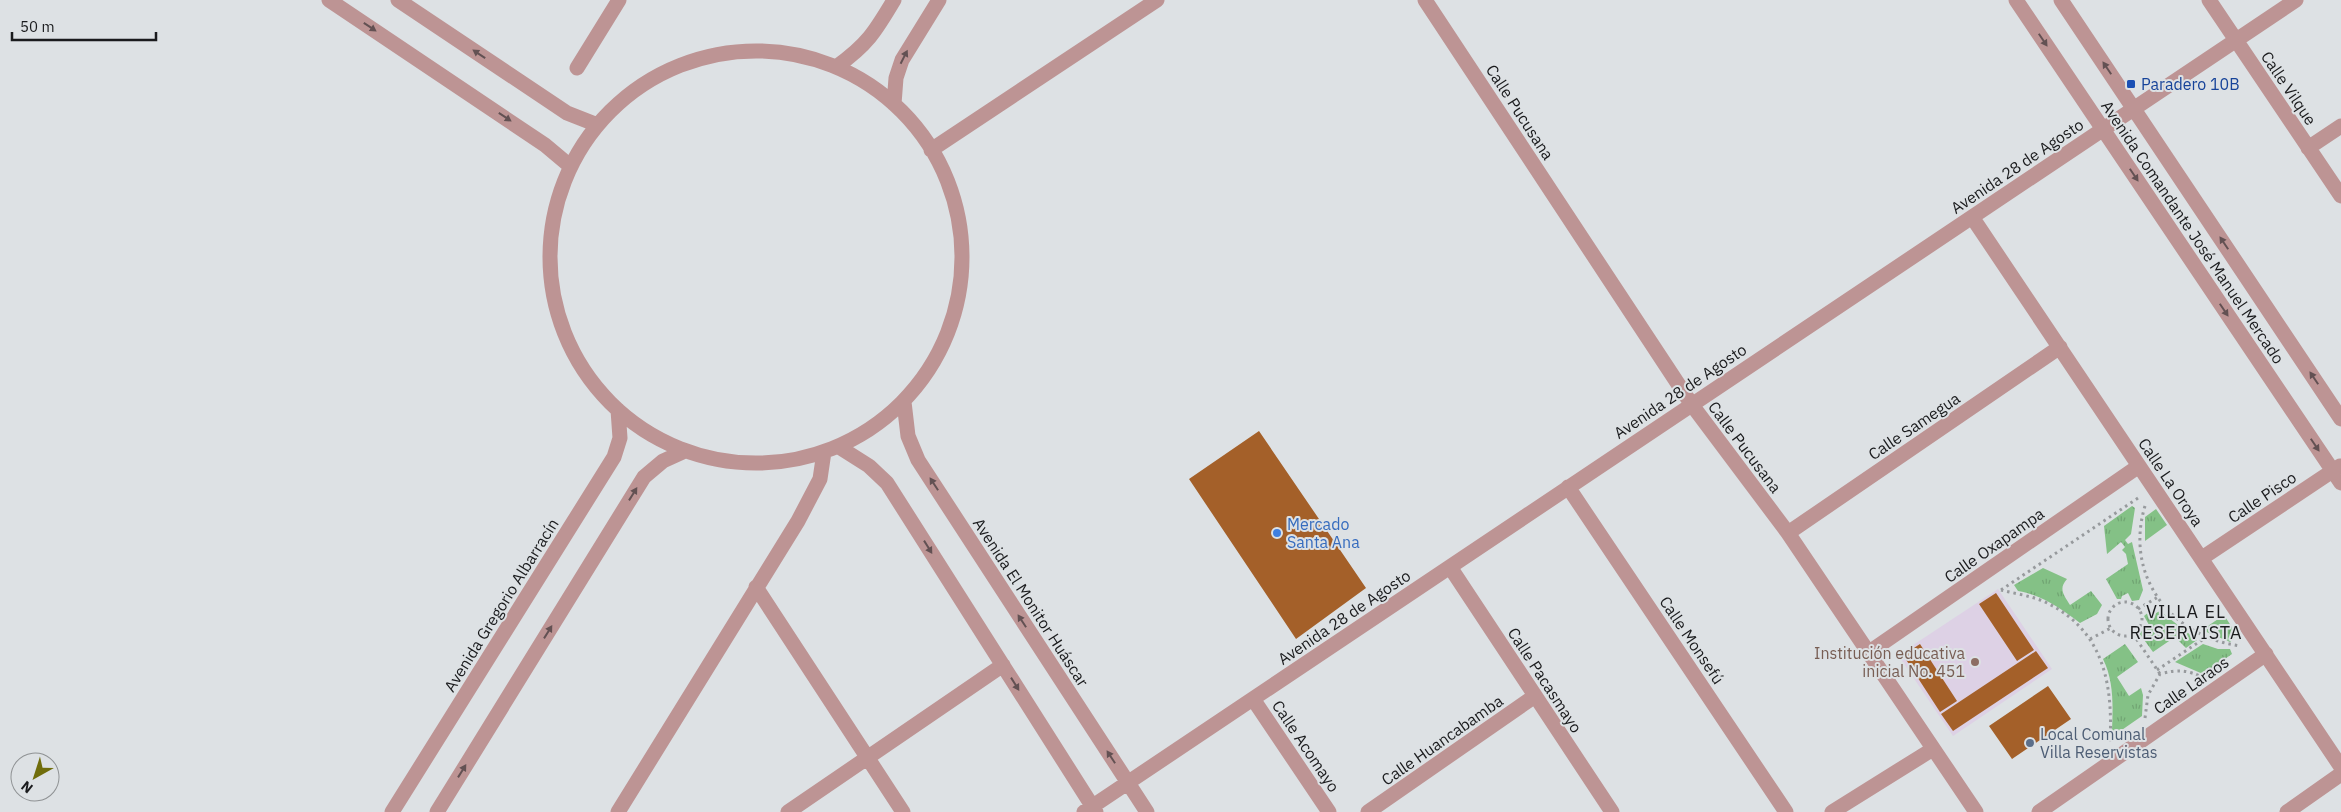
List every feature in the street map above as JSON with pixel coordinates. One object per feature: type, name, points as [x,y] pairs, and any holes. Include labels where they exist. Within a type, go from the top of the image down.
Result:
[{"type":"street","points":[[329,0],[545,145],[570,166]]},
{"type":"street","points":[[398,0],[567,113],[595,124]]},
{"type":"street","points":[[577,68],[619,0]]},
{"type":"street","points":[[836,67],[857,52],[872,37],[894,0]]},
{"type":"street","points":[[894,104],[896,78],[902,60],[939,0]]},
{"type":"street","points":[[931,150],[1157,0]]},
{"type":"street","name":"Calle Pucusana","points":[[1425,0],[1692,405],[1788,533],[1976,812]]},
{"type":"street","name":"Avenida Comandante José Manuel Mercado","points":[[2016,0],[2102,129],[2338,473]]},
{"type":"street","name":"Avenida Comandante José Manuel Mercado","points":[[2061,0],[2341,418]]},
{"type":"street","name":"Calle Vilque","points":[[2209,0],[2341,196]]},
{"type":"street","name":"Avenida 28 de Agosto","points":[[1091,810],[1128,783],[2296,0]]},
{"type":"street","points":[[752,51],[786,54],[836,67],[863,81],[894,104],[922,135],[943,171],[957,210],[963,251],[960,293],[949,333],[930,370],[904,402],[874,428],[840,447],[802,459],[763,464],[723,461],[685,450],[650,434],[618,410],[592,381],[571,348],[557,311],[550,273],[550,234],[558,195],[570,166],[595,124],[639,87],[668,70],[709,56],[752,51]]},
{"type":"street","points":[[2308,148],[2341,126]]},
{"type":"street","name":"Calle La Oroya","points":[[1972,217],[2341,767]]},
{"type":"street","name":"Calle Samegua","points":[[1788,533],[2060,347]]},
{"type":"street","name":"Avenida El Monitor Huáscar","points":[[904,402],[908,436],[918,460],[1148,812]]},
{"type":"street","name":"Avenida Gregorio Albarracín","points":[[392,812],[614,456],[620,438],[618,410]]},
{"type":"street","points":[[840,447],[869,466],[887,483],[1003,666],[1091,810]]},
{"type":"street","points":[[437,812],[644,476],[663,461],[685,450]]},
{"type":"street","points":[[618,812],[798,521],[820,479],[824,452]]},
{"type":"street","name":"Calle Oxapampa","points":[[1868,653],[2139,466]]},
{"type":"street","name":"Calle Pisco","points":[[2202,558],[2338,473]]},
{"type":"street","name":"Calle Monsefú","points":[[1568,488],[1786,812]]},
{"type":"street","name":"Calle Pacasmayo","points":[[1450,567],[1612,812]]},
{"type":"street","points":[[756,587],[903,812]]},
{"type":"street","name":"Calle Laraos","points":[[2039,812],[2266,654]]},
{"type":"street","points":[[788,812],[1003,666]]},
{"type":"street","name":"Calle Huancabamba","points":[[1368,812],[1535,696]]},
{"type":"street","name":"Calle Acomayo","points":[[1253,699],[1329,812]]},
{"type":"street","points":[[1832,812],[1933,749]]},
{"type":"street","points":[[2288,812],[2341,774]]},
{"type":"path","points":[[2110,744],[2111,718],[2106,673],[2090,639],[2078,624],[2048,603],[2001,590],[2150,490]]},
{"type":"path","points":[[2147,500],[2139,536],[2141,559],[2158,597],[2165,607],[2186,627],[2205,638],[2245,647]]},
{"type":"path","points":[[2138,609],[2158,597]]},
{"type":"path","points":[[2126,602],[2138,609],[2142,621],[2140,628],[2133,634],[2119,635],[2110,628],[2109,614],[2112,608],[2126,602]]},
{"type":"path","points":[[2090,639],[2110,628]]},
{"type":"path","points":[[2133,634],[2160,674]]},
{"type":"path","points":[[2157,670],[2205,638]]},
{"type":"path","points":[[2145,721],[2148,695],[2160,674],[2177,670],[2190,671],[2207,679]]},
{"type":"shaded area","name":"Institución educativa inicial No. 451","points":[[1998,589],[2052,669],[1953,736],[1898,655]]},
{"type":"green space","points":[[2132,506],[2135,508],[2131,534],[2125,540],[2128,544],[2132,542],[2143,590],[2139,600],[2132,601],[2128,593],[2122,596],[2121,599],[2117,599],[2106,579],[2128,564],[2126,554],[2122,550],[2125,547],[2121,542],[2107,554],[2104,526]]},
{"type":"green space","points":[[2156,509],[2167,525],[2145,541],[2145,517]]},
{"type":"green space","points":[[2043,568],[2067,579],[2062,589],[2070,605],[2091,591],[2102,605],[2097,614],[2080,623],[2043,599],[2018,591],[2014,585]]},
{"type":"green space","points":[[2150,611],[2154,614],[2160,611],[2197,640],[2186,648],[2175,637],[2153,652],[2139,633],[2149,625],[2144,616]]},
{"type":"green space","points":[[2224,615],[2237,635],[2230,642],[2202,630]]},
{"type":"green space","points":[[2125,644],[2138,662],[2117,677],[2129,696],[2141,688],[2143,695],[2142,716],[2116,734],[2112,730],[2111,685],[2103,659]]},
{"type":"green space","points":[[2203,644],[2218,649],[2230,649],[2232,654],[2203,674],[2175,662]]},
{"type":"building","name":"Mercado Santa Ana","points":[[1259,431],[1366,588],[1296,639],[1189,479]]},
{"type":"building","points":[[1996,593],[2034,650],[2017,661],[1979,604]]},
{"type":"building","points":[[1920,644],[1957,701],[1940,712],[1903,655]]},
{"type":"building","points":[[2036,651],[2048,668],[1953,731],[1941,714]]},
{"type":"building","points":[[2048,686],[2071,719],[2012,759],[1989,726]]},
{"type":"place","name":"Paradero 10B","points":[[2131,84]]},
{"type":"place","name":"Mercado Santa Ana","points":[[1277,533]]},
{"type":"place","name":"Institución educativa inicial No. 451","points":[[1975,662]]},
{"type":"place","name":"Local Comunal Villa Reservistas","points":[[2030,743]]},
{"type":"district","name":"VILLA EL RESERVISTA","points":[[2186,621]]}]
